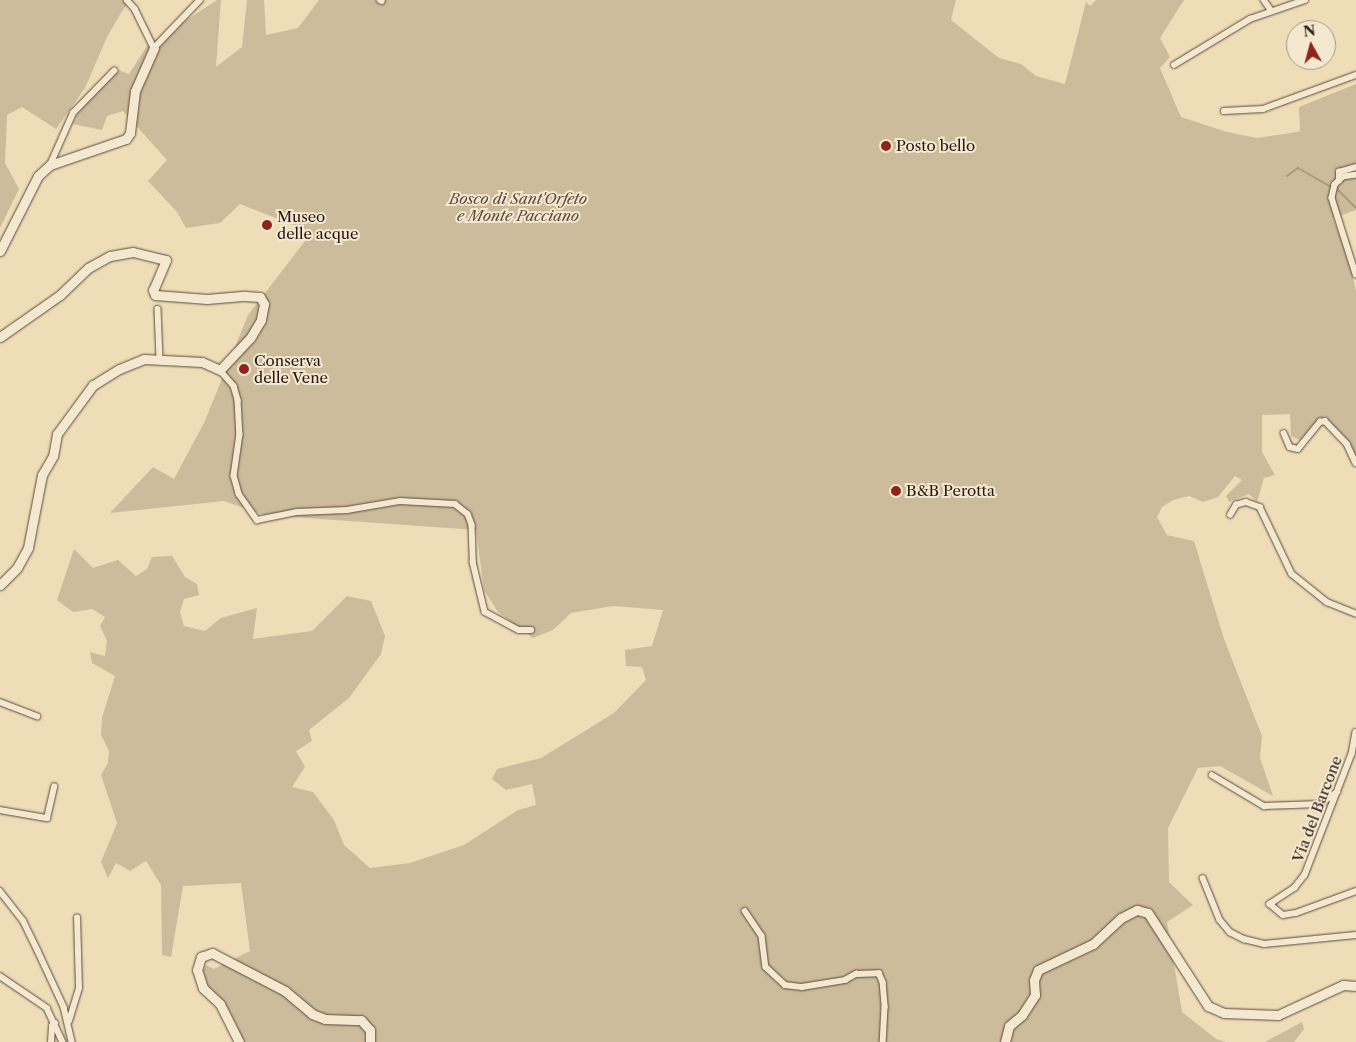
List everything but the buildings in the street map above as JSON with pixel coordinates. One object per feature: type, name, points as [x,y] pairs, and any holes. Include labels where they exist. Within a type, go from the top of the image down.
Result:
[{"type":"street","points":[[127,0],[135,9],[154,48]]},
{"type":"street","points":[[0,250],[38,176],[50,165],[126,139],[130,133],[136,91],[154,48],[200,0]]},
{"type":"street","points":[[1264,0],[1271,10]]},
{"type":"street","points":[[1174,65],[1250,19],[1271,10],[1305,0]]},
{"type":"street","points":[[50,165],[73,113],[114,71]]},
{"type":"street","points":[[1224,111],[1264,109],[1356,75]]},
{"type":"street","points":[[1356,167],[1339,172],[1339,182],[1332,198],[1356,274]]},
{"type":"street","points":[[1339,182],[1356,175]]},
{"type":"street","points":[[0,337],[60,295],[88,268],[110,256],[133,252],[166,260],[153,290],[156,295],[207,299],[260,297],[264,304],[261,320],[250,338],[220,370]]},
{"type":"street","points":[[158,309],[160,359]]},
{"type":"street","points":[[0,585],[17,568],[28,548],[42,475],[53,456],[57,434],[93,385],[119,369],[144,359],[202,362],[220,370],[234,386],[238,400],[240,434],[234,476],[239,494],[257,520],[297,512],[347,510],[400,501],[455,504],[468,514],[472,525],[474,567],[485,612],[519,630],[531,630]]},
{"type":"street","points":[[1284,434],[1290,447],[1298,449],[1320,422],[1325,422],[1347,444],[1356,463]]},
{"type":"street","points":[[1230,514],[1236,505],[1246,502],[1260,507],[1292,574],[1327,602],[1356,614]]},
{"type":"street","points":[[0,702],[37,716]]},
{"type":"street","name":"Via del Barcone","points":[[1356,732],[1352,754],[1305,875],[1295,888],[1270,904],[1284,915],[1296,913],[1356,891]]},
{"type":"street","points":[[1212,775],[1264,806],[1320,804],[1337,792]]},
{"type":"street","points":[[0,810],[48,818],[54,787]]},
{"type":"street","points":[[1203,878],[1220,920],[1230,932],[1244,939],[1264,944],[1356,935]]},
{"type":"street","points":[[0,891],[23,920],[69,1021],[72,1042]]},
{"type":"street","points":[[1005,1042],[1009,1026],[1022,1015],[1034,995],[1034,980],[1038,970],[1093,944],[1121,918],[1137,910],[1148,913],[1208,1006],[1224,1013],[1278,1015],[1343,985],[1356,986]]},
{"type":"street","points":[[745,911],[762,936],[766,967],[785,985],[802,987],[845,980],[856,974],[879,973],[883,982],[885,1007],[883,1042]]},
{"type":"street","points":[[69,1021],[79,988],[78,918]]},
{"type":"street","points":[[239,1042],[220,1004],[203,988],[197,970],[201,957],[212,953],[284,992],[312,1014],[325,1019],[361,1020],[370,1030],[370,1042]]},
{"type":"street","points":[[0,976],[47,1008],[64,1042]]},
{"type":"street","points":[[51,1042],[52,1026],[55,1023]]},
{"type":"green space","points":[[0,0],[133,0],[124,8],[107,37],[85,88],[56,129],[22,107],[7,115],[5,163],[19,189],[0,228]]},
{"type":"green space","name":"Bosco di Sant'Orfeto e Monte Pacciano","points":[[217,0],[221,0],[216,67],[242,47],[247,0],[264,0],[266,35],[298,28],[319,0],[956,0],[951,20],[999,58],[1021,64],[1036,76],[1065,84],[1086,2],[1090,6],[1096,0],[1184,0],[1160,38],[1170,57],[1160,68],[1181,117],[1227,132],[1257,138],[1297,132],[1300,131],[1299,107],[1356,84],[1356,210],[1333,218],[1349,260],[1356,291],[1356,459],[1325,416],[1300,440],[1291,436],[1290,414],[1262,415],[1262,452],[1275,475],[1264,478],[1257,502],[1249,494],[1229,502],[1226,496],[1242,480],[1235,476],[1218,497],[1203,502],[1189,496],[1173,500],[1162,507],[1157,517],[1167,535],[1194,541],[1224,639],[1262,736],[1260,758],[1273,796],[1220,766],[1198,768],[1168,828],[1169,882],[1193,905],[1167,922],[1182,1012],[1216,1039],[1226,1042],[239,1042],[233,1026],[203,988],[201,976],[206,965],[214,969],[250,951],[241,883],[183,886],[171,957],[162,955],[161,885],[146,861],[130,871],[116,863],[108,878],[101,862],[117,823],[101,775],[108,763],[109,751],[101,735],[102,718],[115,676],[92,663],[90,652],[105,656],[107,641],[100,626],[105,617],[92,609],[73,612],[57,600],[74,549],[93,568],[118,560],[136,576],[147,569],[152,557],[172,556],[185,577],[197,584],[199,595],[184,599],[180,612],[184,626],[205,631],[221,618],[257,608],[253,639],[312,631],[347,596],[371,601],[385,636],[381,654],[349,698],[309,730],[312,741],[296,751],[305,767],[292,787],[313,792],[334,820],[344,845],[370,868],[410,863],[464,845],[518,810],[536,805],[532,784],[506,790],[492,779],[497,769],[541,758],[614,713],[646,680],[642,667],[626,666],[625,650],[652,646],[663,610],[613,606],[571,613],[553,630],[533,638],[498,612],[484,590],[476,530],[264,515],[224,501],[110,513],[153,467],[174,479],[204,423],[248,315],[312,232],[240,204],[220,223],[186,228],[177,212],[148,181],[167,160],[123,111],[107,116],[102,130],[73,124],[78,112],[118,70],[129,74],[147,46]]},
{"type":"green space","points":[[1302,1022],[1304,1029],[1294,1042],[1265,1042]]},
{"type":"waterway","points":[[1287,176],[1298,168],[1332,188]]},
{"type":"waterway","points":[[1338,190],[1356,208]]},
{"type":"place","name":"Posto bello","points":[[886,146]]},
{"type":"place","name":"Museo delle acque","points":[[267,225]]},
{"type":"place","name":"Conserva delle Vene","points":[[244,369]]},
{"type":"place","name":"B&B Perotta","points":[[896,491]]}]
